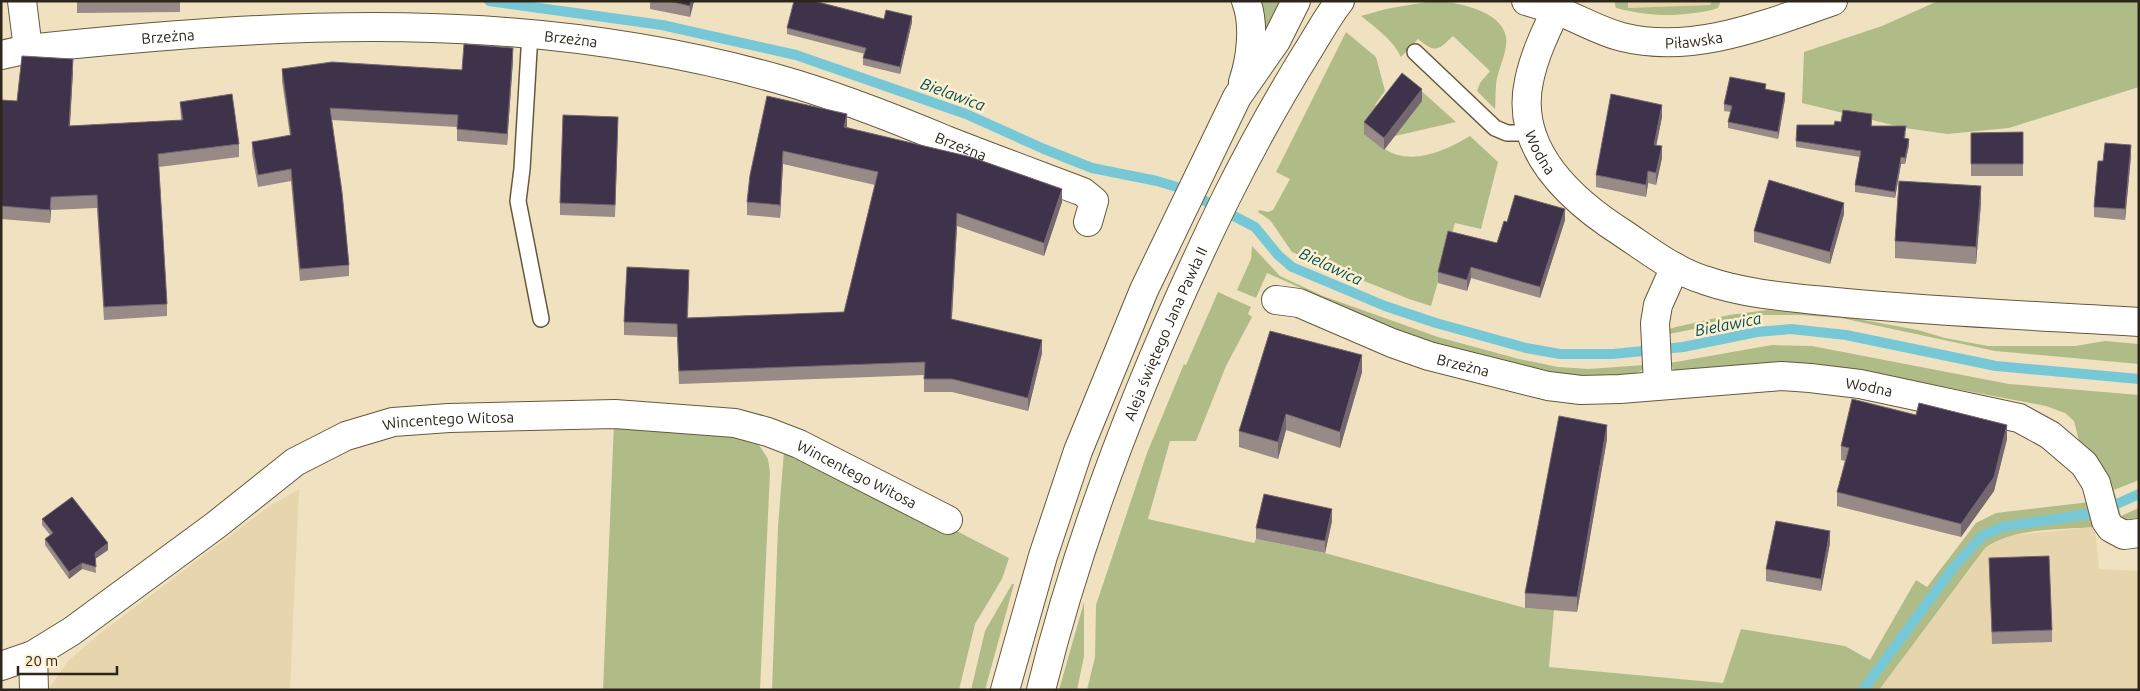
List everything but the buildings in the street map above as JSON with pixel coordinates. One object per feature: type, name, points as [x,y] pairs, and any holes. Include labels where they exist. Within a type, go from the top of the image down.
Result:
[{"type":"street","points":[[22,1],[28,49]]},
{"type":"street","points":[[1238,97],[1246,73],[1251,32],[1246,1]]},
{"type":"street","points":[[1005,690],[1043,556],[1078,451],[1140,299],[1175,223],[1238,97],[1276,42],[1296,1]]},
{"type":"street","name":"Aleja świętego Jana Pawła II","points":[[1041,690],[1069,587],[1109,468],[1152,359],[1233,184],[1281,93],[1340,1]]},
{"type":"street","name":"Piławska","points":[[1526,1],[1550,6],[1608,33],[1659,43],[1699,40],[1742,32],[1833,1]]},
{"type":"street","name":"Wodna","points":[[1550,6],[1528,83],[1527,112],[1531,133],[1541,157],[1556,178],[1571,194],[1611,226],[1675,267],[1703,280],[1746,292],[1772,296],[1873,306],[2139,322]]},
{"type":"street","name":"Brzeżna","points":[[1,55],[28,49],[194,34],[312,27],[420,27],[530,33],[624,45],[740,69],[867,108],[1083,192],[1094,201],[1088,222]]},
{"type":"street","points":[[1658,375],[1655,323],[1658,305],[1675,267]]},
{"type":"street","name":"Brzeżna","points":[[1276,300],[1299,303],[1413,351],[1536,384],[1581,390],[1658,375]]},
{"type":"street","name":"Wodna","points":[[1658,375],[1782,376],[1822,379],[1874,387],[2019,418],[2043,430],[2078,458],[2091,474],[2106,521],[2111,528],[2120,534],[2131,535],[2139,532]]},
{"type":"street","name":"Wincentego Witosa","points":[[1,666],[33,655],[72,632],[179,552],[287,467],[337,439],[393,422],[449,418],[615,414],[735,423],[768,432],[799,444],[948,520]]},
{"type":"street","points":[[33,655],[34,690]]},
{"type":"lane","points":[[530,33],[522,169],[518,201],[541,319]]},
{"type":"lane","points":[[1414,52],[1495,128],[1507,133],[1531,133]]},
{"type":"shaded area","points":[[1628,1],[1712,1],[1710,5],[1627,8]]},
{"type":"shaded area","points":[[299,489],[290,690],[48,690],[67,662],[98,635],[267,508]]},
{"type":"shaded area","points":[[2095,527],[2099,569],[2139,571],[2139,690],[1879,690],[1985,548],[1999,540],[2015,535]]},
{"type":"green space","points":[[1259,1],[1283,1],[1266,34],[1263,35]]},
{"type":"green space","points":[[1432,1],[1464,5],[1476,9],[1496,20],[1503,28],[1506,37],[1506,47],[1497,78],[1495,109],[1477,91],[1480,83],[1490,71],[1453,36],[1437,48],[1429,47],[1418,39],[1401,57],[1389,40],[1361,16],[1386,9]]},
{"type":"green space","points":[[1614,1],[1628,1],[1628,8],[1710,5],[1712,1],[1721,1],[1718,8],[1712,10],[1664,15],[1616,8]]},
{"type":"green space","points":[[1938,1],[2139,1],[2139,87],[2009,128],[1947,134],[1905,128],[1802,103],[1804,52],[1882,26]]},
{"type":"green space","points":[[1346,32],[1376,57],[1385,91],[1375,105],[1382,111],[1365,134],[1371,140],[1394,154],[1416,157],[1450,147],[1470,136],[1498,162],[1481,229],[1455,223],[1431,306],[1292,252],[1270,220],[1258,212],[1259,210],[1268,212],[1273,210],[1290,179],[1276,172]]},
{"type":"green space","points":[[1407,78],[1456,122],[1395,136]]},
{"type":"green space","points":[[1252,246],[1280,276],[1323,296],[1438,337],[1519,359],[1558,367],[1589,369],[1644,365],[1644,369],[1624,376],[1596,377],[1524,367],[1486,358],[1399,332],[1267,273],[1256,298],[1237,290],[1251,259]]},
{"type":"green space","points":[[1218,292],[1251,307],[1248,314],[1252,317],[1226,366],[1196,441],[1170,441],[1148,519],[1254,543],[1256,539],[1325,553],[1525,608],[1554,610],[1549,667],[1723,683],[1741,629],[1845,646],[1870,660],[1916,580],[1927,587],[1976,523],[1996,513],[2090,502],[2095,527],[2053,529],[2024,533],[1997,541],[1985,548],[1879,690],[1087,690],[1095,657],[1096,605],[1147,453],[1184,364],[1186,365]]},
{"type":"green space","points":[[1767,310],[1842,316],[1918,330],[1945,338],[1988,346],[2075,346],[2105,341],[2139,344],[2139,364],[1995,351],[1841,318],[1800,315],[1764,315],[1669,334],[1669,329],[1676,327],[1729,315]]},
{"type":"green space","points":[[1772,345],[1812,346],[2009,384],[2139,395],[2139,480],[2114,490],[2121,516],[2139,508],[2139,518],[2125,520],[2117,517],[2080,445],[2074,421],[2065,413],[2046,406],[1835,366],[1777,363],[1682,373],[1674,370],[1670,363]]},
{"type":"green space","points":[[627,419],[756,440],[768,459],[770,472],[760,690],[603,690],[614,422]]},
{"type":"green space","points":[[784,451],[848,475],[1009,558],[1002,579],[975,624],[959,690],[772,690],[778,526]]},
{"type":"green space","points":[[1012,584],[1014,584],[985,690],[971,690],[985,631]]},
{"type":"green space","points":[[1084,602],[1084,656],[1077,690],[1059,690]]},
{"type":"waterway","name":"Bielawica","points":[[489,1],[662,25],[796,55],[966,114],[1092,168],[1157,181],[1180,188],[1255,227],[1278,255],[1292,267],[1385,306],[1436,323],[1526,348],[1560,354],[1613,354],[1683,347],[1757,332],[1791,329],[1846,335],[1996,366],[2139,379]]},
{"type":"waterway","points":[[1863,690],[1952,569],[1982,536],[2002,527],[2088,514],[2139,494]]}]
